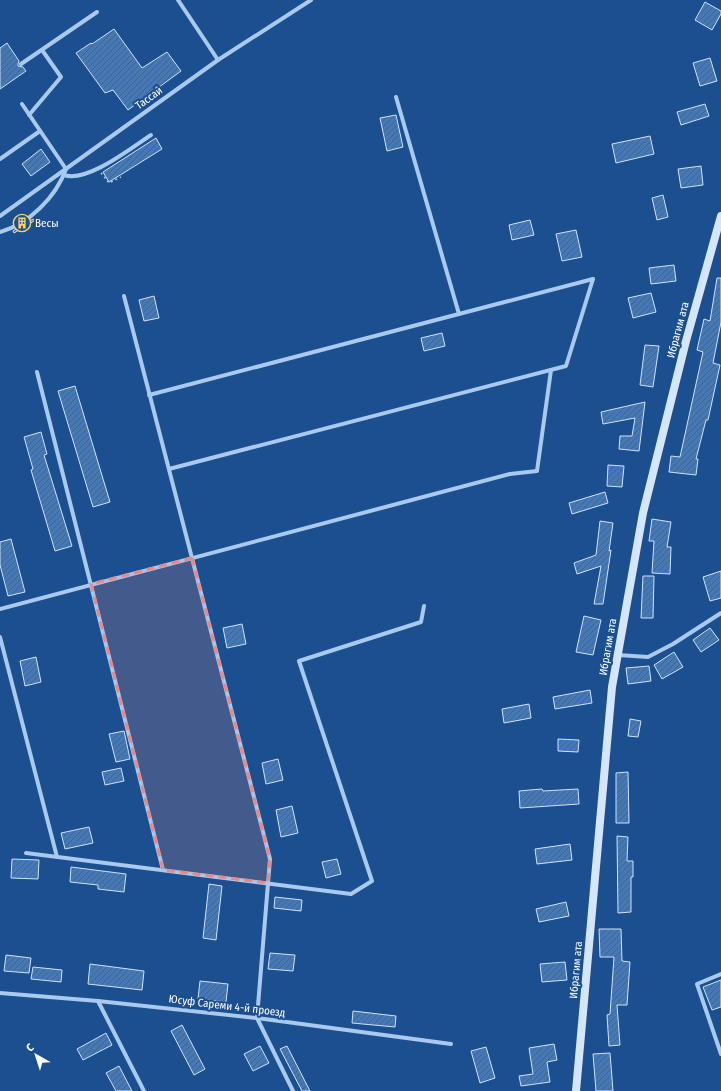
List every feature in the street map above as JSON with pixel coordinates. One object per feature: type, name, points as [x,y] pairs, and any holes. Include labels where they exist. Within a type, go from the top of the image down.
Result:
[{"type":"street","points":[[178,0],[218,60]]},
{"type":"street","name":"Тассай","points":[[0,216],[218,60],[311,0]]},
{"type":"street","points":[[21,64],[97,12]]},
{"type":"street","points":[[29,114],[61,77],[42,50]]},
{"type":"street","points":[[396,97],[459,314]]},
{"type":"street","points":[[0,232],[11,229],[31,215],[54,193],[66,169],[22,104]]},
{"type":"street","points":[[0,159],[40,131]]},
{"type":"street","points":[[64,175],[76,176],[99,169],[151,135]]},
{"type":"street","name":"Ибрагим ата","points":[[576,1091],[611,695],[643,513],[686,341],[721,216]]},
{"type":"street","points":[[149,395],[593,279],[566,366],[169,469]]},
{"type":"street","points":[[124,296],[270,859],[256,1018],[293,1091]]},
{"type":"street","points":[[0,609],[510,474],[537,471],[551,370]]},
{"type":"street","points":[[37,372],[163,870]]},
{"type":"street","points":[[26,853],[351,894],[372,881],[299,661],[421,622],[424,606]]},
{"type":"street","points":[[618,655],[648,657],[673,644],[721,614]]},
{"type":"street","points":[[0,637],[57,857]]},
{"type":"street","points":[[721,974],[697,984],[721,1054]]},
{"type":"street","name":"Юсуф Сареми 4-й проезд","points":[[0,993],[98,1000],[256,1018],[451,1044]]},
{"type":"street","points":[[98,1000],[144,1091]]},
{"type":"path","points":[[99,169],[109,183],[121,177]]},
{"type":"highlighted area","points":[[192,558],[270,859],[268,883],[163,870],[91,584]]},
{"type":"building","points":[[705,2],[721,11],[721,14],[712,30],[695,20]]},
{"type":"building","points":[[114,29],[142,68],[167,52],[181,71],[128,110],[113,90],[105,93],[76,53]]},
{"type":"building","points":[[7,43],[19,61],[18,66],[23,67],[26,71],[0,89],[0,48]]},
{"type":"building","points":[[710,58],[717,81],[700,86],[693,63]]},
{"type":"building","points":[[705,104],[709,116],[681,125],[677,112]]},
{"type":"building","points":[[396,115],[403,147],[387,151],[380,118]]},
{"type":"building","points":[[650,136],[654,154],[616,163],[612,144]]},
{"type":"building","points":[[156,138],[162,149],[109,182],[103,172]]},
{"type":"building","points":[[41,149],[50,162],[31,176],[22,164]]},
{"type":"building","points":[[701,166],[703,185],[681,188],[678,169]]},
{"type":"building","points":[[663,195],[668,217],[657,220],[652,198]]},
{"type":"building","points":[[33,219],[34,221],[14,233],[13,231]]},
{"type":"building","points":[[530,220],[534,235],[512,240],[509,225]]},
{"type":"building","points":[[576,230],[582,257],[562,261],[556,234]]},
{"type":"building","points":[[674,265],[676,281],[651,284],[649,268]]},
{"type":"building","points":[[717,278],[721,278],[721,322],[713,363],[720,365],[708,420],[706,420],[696,459],[698,459],[696,475],[669,472],[671,456],[680,457],[703,352],[697,350],[704,319],[710,321]]},
{"type":"building","points":[[651,293],[656,312],[633,318],[628,298]]},
{"type":"building","points":[[154,296],[159,318],[144,321],[139,300]]},
{"type":"building","points":[[442,333],[445,346],[424,351],[421,338]]},
{"type":"building","points":[[645,345],[659,346],[653,387],[640,385]]},
{"type":"building","points":[[75,386],[110,502],[93,507],[58,391]]},
{"type":"building","points":[[645,402],[639,451],[619,449],[620,436],[632,436],[635,418],[603,424],[601,412]]},
{"type":"building","points":[[41,432],[47,454],[44,455],[72,546],[55,551],[31,470],[33,469],[24,437]]},
{"type":"building","points":[[608,465],[624,466],[622,487],[607,486]]},
{"type":"building","points":[[605,492],[608,503],[572,514],[569,503]]},
{"type":"building","points":[[652,519],[671,522],[667,547],[671,547],[670,574],[652,573],[654,541],[649,541]]},
{"type":"building","points":[[600,521],[613,523],[609,551],[611,550],[603,604],[594,604],[601,566],[577,574],[574,563],[596,555]]},
{"type":"building","points":[[11,539],[25,592],[8,596],[0,565],[0,542]]},
{"type":"building","points":[[721,571],[721,598],[710,601],[703,577]]},
{"type":"building","points":[[643,576],[654,576],[653,618],[641,618]]},
{"type":"building","points":[[584,616],[601,620],[593,655],[576,652]]},
{"type":"building","points":[[242,624],[246,644],[227,648],[223,628]]},
{"type":"building","points":[[710,628],[719,640],[701,652],[693,640]]},
{"type":"building","points":[[674,652],[683,667],[662,679],[654,665]]},
{"type":"building","points":[[36,657],[41,682],[25,686],[20,661]]},
{"type":"building","points":[[649,666],[651,681],[628,684],[626,668]]},
{"type":"building","points":[[590,690],[592,703],[555,709],[553,697]]},
{"type":"building","points":[[529,704],[531,718],[504,723],[502,709]]},
{"type":"building","points":[[630,719],[641,721],[638,737],[628,736]]},
{"type":"building","points":[[124,731],[130,759],[116,762],[109,734]]},
{"type":"building","points":[[558,739],[579,740],[578,752],[558,751]]},
{"type":"building","points":[[278,759],[283,780],[266,784],[262,763]]},
{"type":"building","points":[[121,768],[124,781],[105,785],[102,772]]},
{"type":"building","points":[[628,772],[629,823],[616,823],[616,773]]},
{"type":"building","points":[[542,789],[543,791],[578,789],[579,804],[520,808],[519,791]]},
{"type":"building","points":[[292,806],[298,833],[281,837],[276,810]]},
{"type":"building","points":[[89,827],[93,843],[65,849],[61,833]]},
{"type":"building","points":[[617,836],[628,837],[627,861],[633,861],[633,877],[631,877],[631,912],[618,913]]},
{"type":"building","points":[[570,844],[572,860],[537,864],[535,849]]},
{"type":"building","points":[[12,859],[39,860],[38,879],[11,878]]},
{"type":"building","points":[[337,859],[341,874],[326,878],[322,862]]},
{"type":"building","points":[[71,867],[126,874],[124,892],[98,889],[98,885],[70,882]]},
{"type":"building","points":[[209,884],[222,886],[216,940],[203,938]]},
{"type":"building","points":[[275,897],[302,900],[301,911],[274,908]]},
{"type":"building","points":[[566,902],[569,916],[539,922],[536,909]]},
{"type":"building","points":[[599,929],[621,929],[622,961],[630,962],[627,1005],[617,1005],[620,1045],[609,1046],[607,1015],[610,1014],[614,957],[600,957]]},
{"type":"building","points":[[270,953],[295,955],[293,971],[268,969]]},
{"type":"building","points":[[6,955],[31,958],[29,973],[4,971]]},
{"type":"building","points":[[565,962],[567,980],[542,982],[540,964]]},
{"type":"building","points":[[90,964],[144,971],[142,990],[88,984]]},
{"type":"building","points":[[33,967],[62,970],[61,982],[31,979]]},
{"type":"building","points":[[721,980],[721,1007],[712,1010],[703,987]]},
{"type":"building","points":[[200,981],[228,984],[226,1002],[198,999]]},
{"type":"building","points":[[353,1011],[396,1016],[395,1027],[352,1023]]},
{"type":"building","points":[[182,1025],[205,1069],[194,1075],[171,1031]]},
{"type":"building","points":[[106,1033],[112,1045],[83,1060],[77,1049]]},
{"type":"building","points":[[554,1044],[557,1060],[547,1062],[550,1082],[521,1086],[519,1076],[533,1074],[529,1048]]},
{"type":"building","points":[[260,1046],[269,1063],[253,1071],[244,1054]]},
{"type":"building","points":[[287,1046],[310,1091],[302,1091],[280,1049]]},
{"type":"building","points":[[486,1047],[495,1078],[480,1083],[471,1051]]},
{"type":"building","points":[[610,1053],[613,1091],[596,1091],[593,1054]]},
{"type":"building","points":[[119,1066],[132,1091],[116,1091],[106,1073]]},
{"type":"place","name":"Весы","points":[[22,223]]}]
